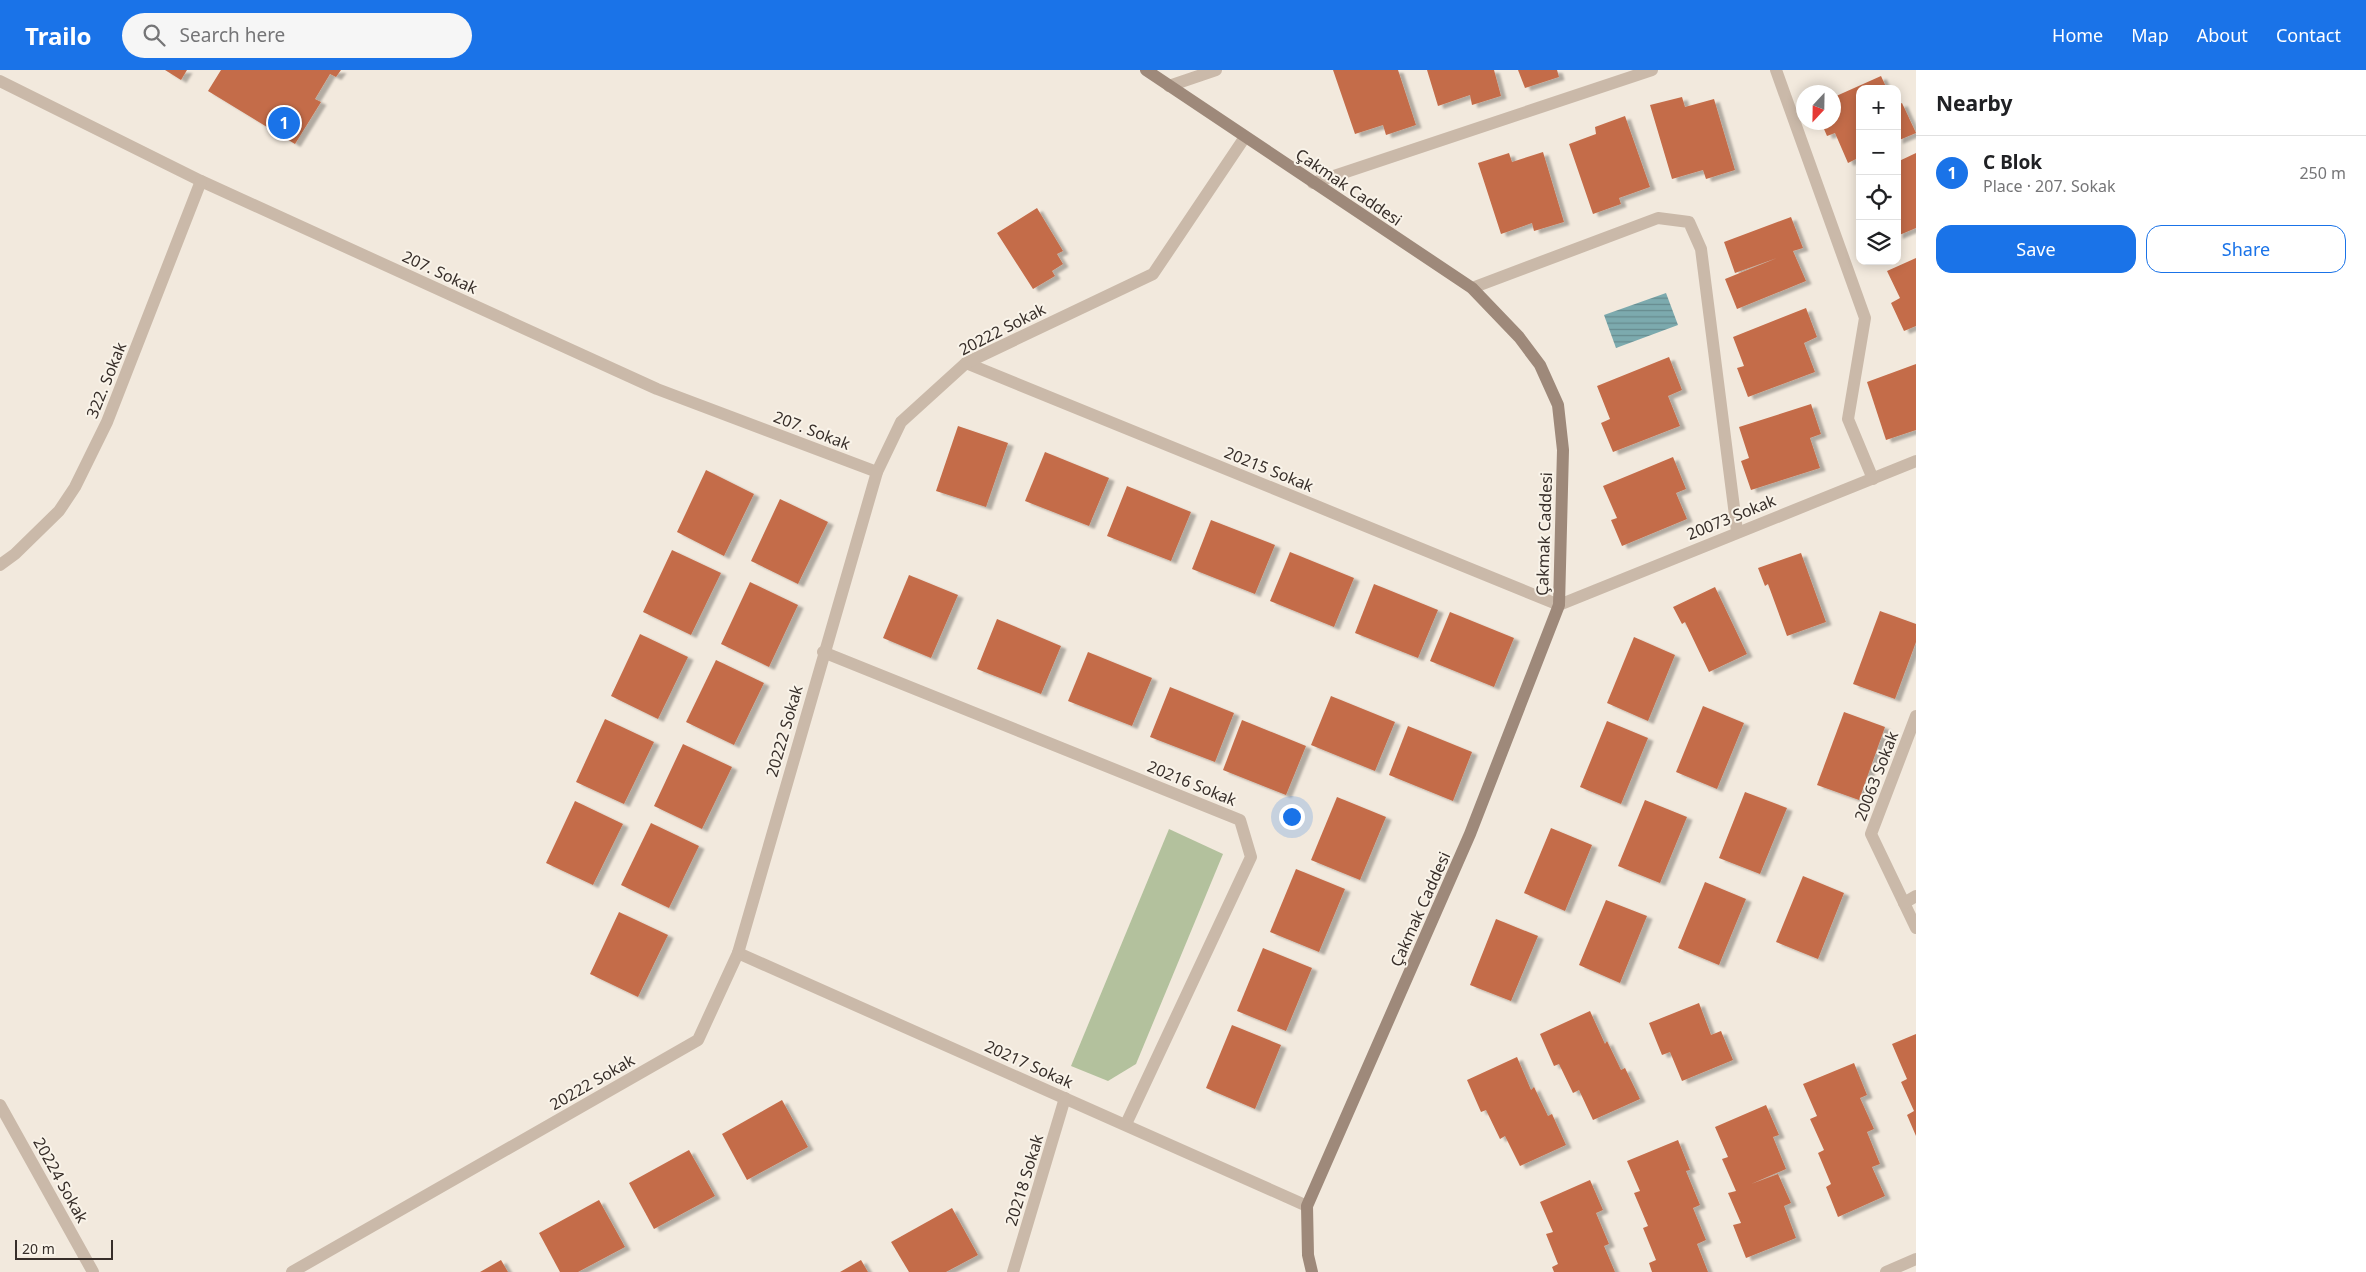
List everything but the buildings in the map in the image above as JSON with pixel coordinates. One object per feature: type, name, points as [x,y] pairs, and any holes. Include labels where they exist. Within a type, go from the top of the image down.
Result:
[{"type":"main road","name":"Çakmak Caddesi","points":[[1146,70],[1472,288],[1519,337],[1540,365],[1558,405],[1563,450],[1559,605],[1470,834],[1307,1206],[1308,1255],[1312,1272]]},
{"type":"street","points":[[1169,86],[1216,70]]},
{"type":"street","points":[[1313,183],[1652,70]]},
{"type":"street","points":[[1776,70],[1865,318],[1848,419],[1873,479]]},
{"type":"street","name":"207. Sokak","points":[[0,80],[201,181],[657,389],[877,472]]},
{"type":"street","name":"20222 Sokak","points":[[292,1272],[698,1040],[738,952],[823,652],[877,472],[902,422],[966,362],[1153,274],[1245,137]]},
{"type":"street","name":"322. Sokak","points":[[0,565],[60,511],[75,487],[107,422],[201,181]]},
{"type":"street","points":[[1472,288],[1658,218],[1689,222],[1701,249],[1737,531]]},
{"type":"street","name":"20215 Sokak","points":[[966,362],[1559,605]]},
{"type":"street","name":"20073 Sokak","points":[[1559,605],[1737,531],[1916,461]]},
{"type":"street","name":"20216 Sokak","points":[[823,652],[1240,820],[1251,857],[1126,1124]]},
{"type":"street","name":"20063 Sokak","points":[[1916,716],[1871,834],[1916,928]]},
{"type":"street","points":[[1904,903],[1916,896]]},
{"type":"street","name":"20217 Sokak","points":[[738,952],[1307,1206]]},
{"type":"street","name":"20218 Sokak","points":[[1013,1272],[1066,1098]]},
{"type":"street","name":"20224 Sokak","points":[[0,1105],[93,1272]]},
{"type":"street","points":[[1886,1272],[1916,1259]]},
{"type":"green space","points":[[1169,829],[1223,854],[1136,1064],[1108,1081],[1071,1066]]},
{"type":"water","points":[[1666,293],[1678,325],[1616,348],[1604,315]]},
{"type":"place","name":"C Blok","points":[[284,123]]}]
